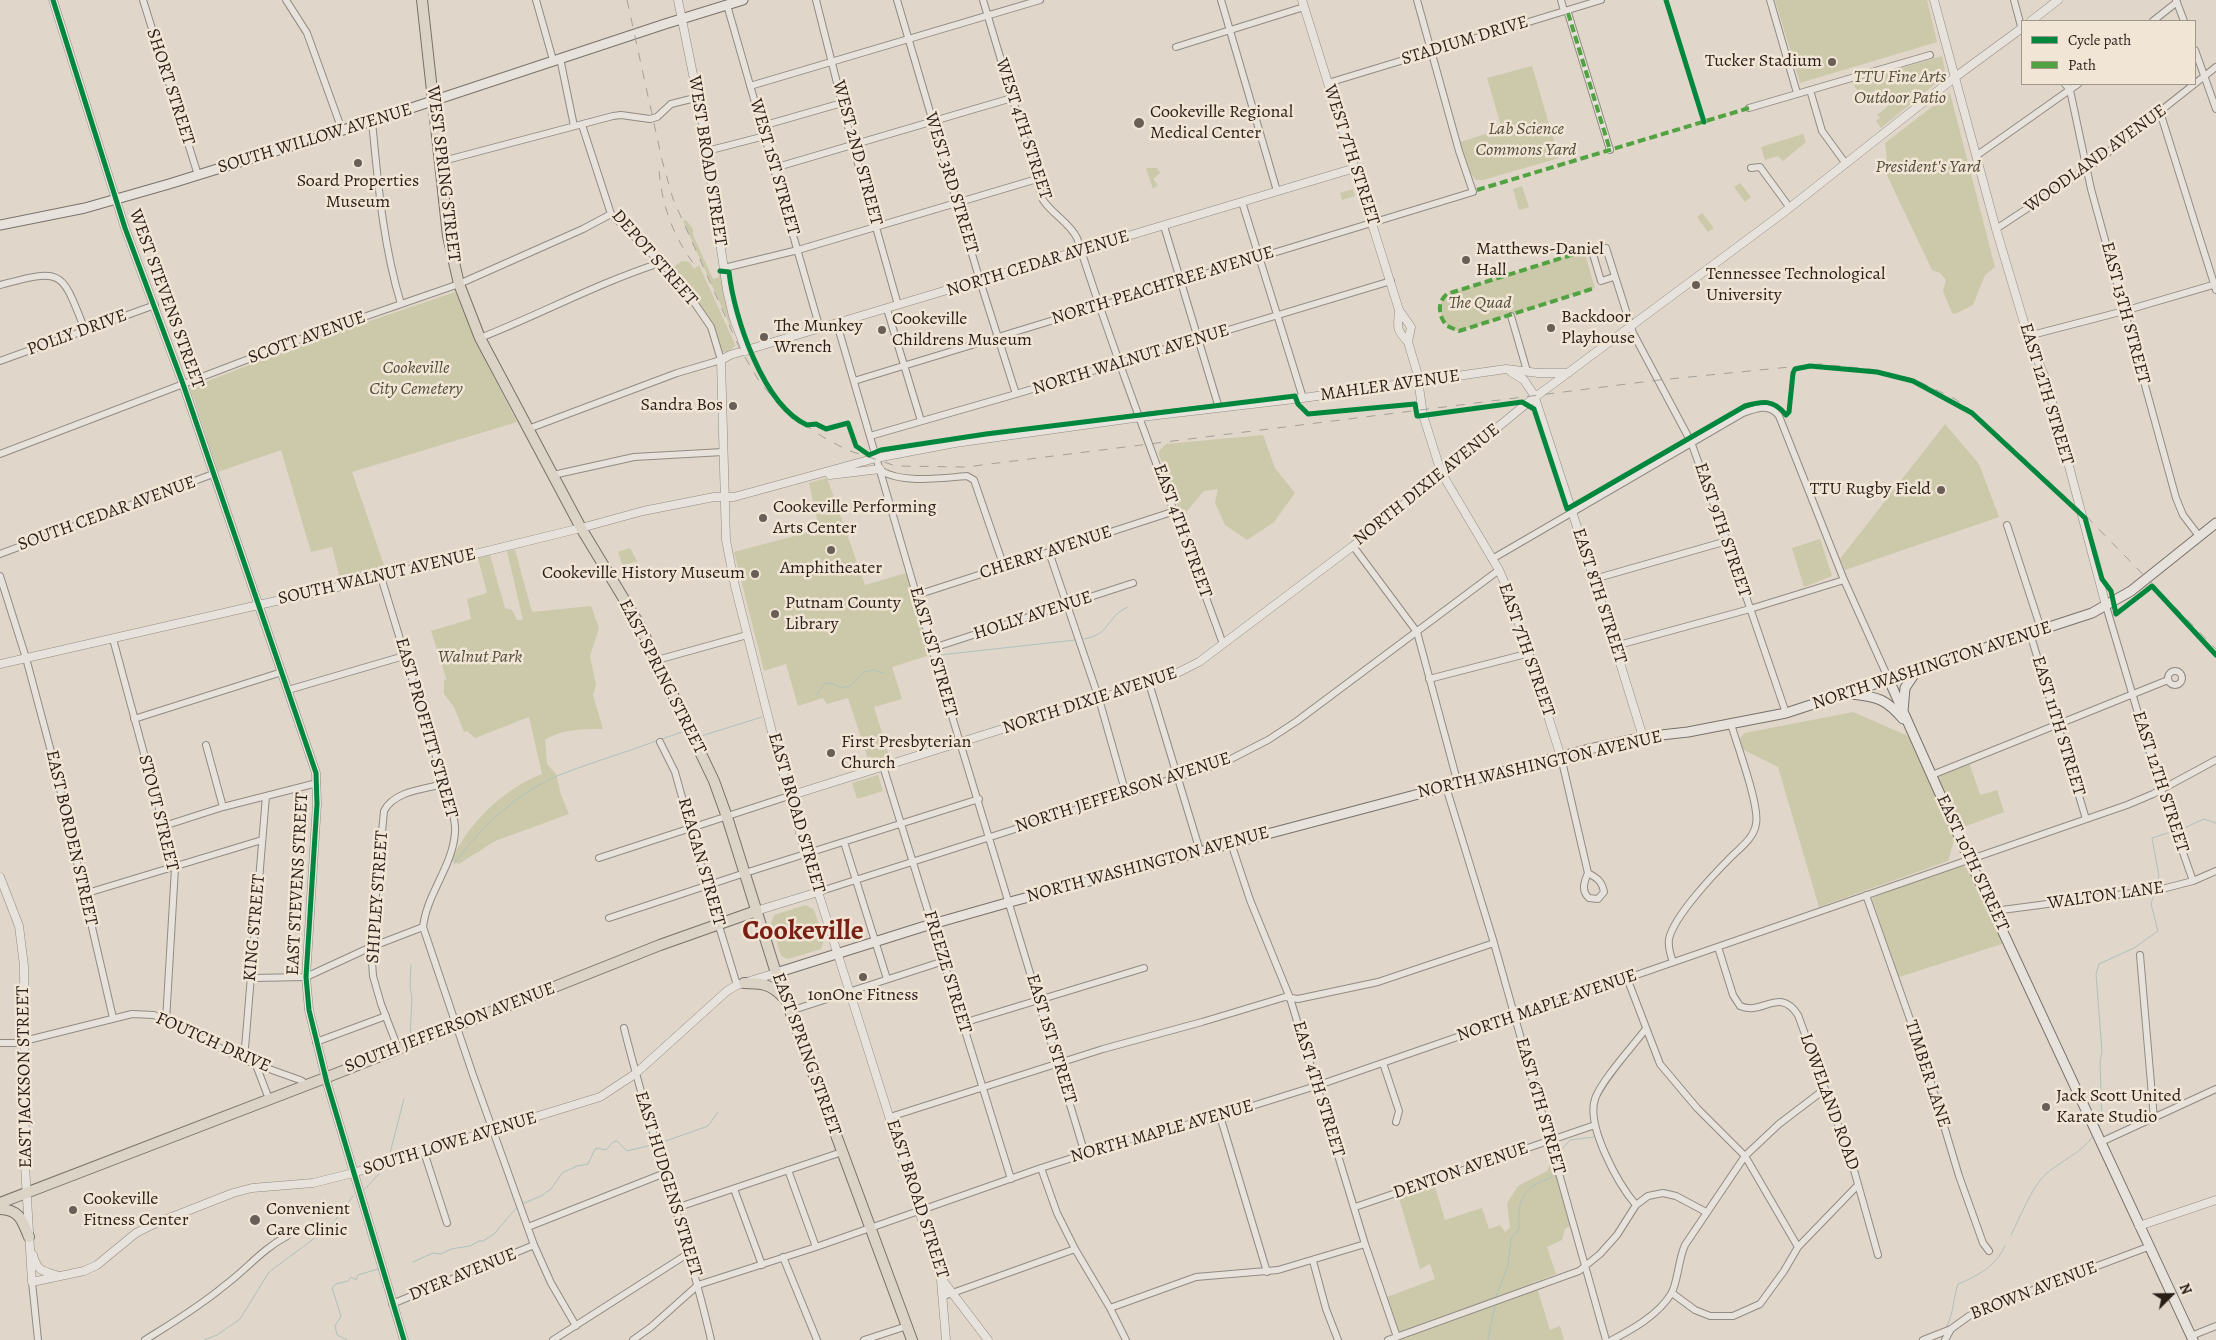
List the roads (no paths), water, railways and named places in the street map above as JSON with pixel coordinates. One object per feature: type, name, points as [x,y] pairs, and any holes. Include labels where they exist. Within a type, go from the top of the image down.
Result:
[{"type":"main road","name":"WEST SPRING STREET","points":[[422,0],[448,236],[459,284],[480,338],[581,528]]},
{"type":"main road","name":"SOUTH WILLOW AVENUE","points":[[0,225],[116,200],[432,102],[557,59],[743,0]]},
{"type":"main road","name":"NORTH WASHINGTON AVENUE","points":[[776,973],[932,924],[1010,902],[1561,757],[1643,737],[1786,714],[2106,606],[2132,591],[2216,523]]},
{"type":"main road","name":"EAST SPRING STREET","points":[[581,528],[630,608],[658,660],[714,781],[776,973],[912,1340]]},
{"type":"main road","points":[[1903,711],[1905,689],[1917,670]]},
{"type":"main road","name":"EAST 10TH STREET","points":[[1889,680],[1969,859],[2192,1338]]},
{"type":"main road","points":[[1849,694],[1882,699],[1891,705],[1910,727]]},
{"type":"main road","name":"SOUTH JEFFERSON AVENUE","points":[[0,1203],[718,924],[756,911]]},
{"type":"main road","points":[[740,984],[765,984],[773,988],[788,1006]]},
{"type":"main road","points":[[0,1209],[12,1210],[18,1214],[29,1237]]},
{"type":"street","name":"WEST STEVENS STREET","points":[[53,0],[124,228],[155,305],[258,605]]},
{"type":"street","name":"SHORT STREET","points":[[142,0],[198,175]]},
{"type":"street","points":[[286,0],[307,34],[342,130]]},
{"type":"street","points":[[536,0],[557,59],[574,126]]},
{"type":"street","name":"WEST BROAD STREET","points":[[678,0],[699,97],[730,302],[746,350]]},
{"type":"street","name":"WEST 2ND STREET","points":[[816,0],[853,146],[898,305]]},
{"type":"street","name":"WEST 3RD STREET","points":[[897,0],[980,281],[1016,394]]},
{"type":"street","name":"WEST 4TH STREET","points":[[983,0],[1037,179],[1050,211],[1072,228],[1118,364],[1141,417]]},
{"type":"street","points":[[750,86],[1040,0]]},
{"type":"street","points":[[1220,0],[1231,30],[1276,191]]},
{"type":"street","points":[[1417,0],[1431,50]]},
{"type":"street","points":[[1561,0],[1610,150]]},
{"type":"street","name":"STADIUM DRIVE","points":[[1328,83],[1431,50],[1602,0]]},
{"type":"street","points":[[1770,0],[1797,93]]},
{"type":"street","name":"EAST 12TH STREET","points":[[1934,0],[1996,229],[2028,336],[2047,383],[2131,693],[2161,790],[2193,881]]},
{"type":"street","points":[[2014,0],[2021,25]]},
{"type":"street","points":[[2032,20],[2058,0]]},
{"type":"street","points":[[2154,20],[2176,1],[2184,20]]},
{"type":"street","points":[[1176,47],[1231,30],[1303,3]]},
{"type":"street","name":"WEST 7TH STREET","points":[[1303,3],[1399,310],[1410,326],[1408,342],[1419,382]]},
{"type":"street","name":"WEST 1ST STREET","points":[[727,5],[820,329]]},
{"type":"street","name":"NORTH DIXIE AVENUE","points":[[789,796],[1149,683],[1188,667],[1223,644],[1353,546],[1440,472],[1534,398],[1790,208],[1954,78],[2021,30]]},
{"type":"street","name":"NORTH PEACHTREE AVENUE","points":[[854,381],[1472,192],[1458,151],[1431,50]]},
{"type":"street","points":[[2196,53],[2216,110]]},
{"type":"street","points":[[1749,108],[1930,55]]},
{"type":"street","name":"WOODLAND AVENUE","points":[[2196,84],[2216,67]]},
{"type":"street","name":"EAST 13TH STREET","points":[[2066,85],[2070,90],[2087,169],[2176,498],[2183,515],[2199,536]]},
{"type":"street","points":[[1976,156],[2077,85]]},
{"type":"street","name":"WOODLAND AVENUE","points":[[1996,229],[2087,169],[2195,85]]},
{"type":"street","points":[[1810,90],[1822,132],[1846,164]]},
{"type":"street","points":[[439,162],[620,115],[643,120],[653,119],[671,104],[699,97]]},
{"type":"street","points":[[774,168],[1012,98]]},
{"type":"street","points":[[762,126],[842,103]]},
{"type":"street","points":[[2028,336],[2215,286],[2160,112]]},
{"type":"street","points":[[372,121],[385,238],[391,272],[401,304]]},
{"type":"street","name":"DEPOT STREET","points":[[582,125],[611,214],[679,282],[706,319],[714,334],[721,360]]},
{"type":"street","points":[[707,151],[765,136]]},
{"type":"street","name":"NORTH CEDAR AVENUE","points":[[721,360],[746,350],[1355,168]]},
{"type":"street","points":[[1751,168],[1760,168],[1790,208]]},
{"type":"street","points":[[724,268],[798,250],[1037,179]]},
{"type":"street","points":[[1242,202],[1303,398]]},
{"type":"street","name":"SCOTT AVENUE","points":[[0,454],[309,336],[459,284],[583,229],[611,214]]},
{"type":"street","points":[[1164,226],[1219,408]]},
{"type":"street","name":"EAST 9TH STREET","points":[[1614,277],[1600,281],[1592,251],[1605,247],[1630,326],[1691,442],[1786,714]]},
{"type":"street","points":[[480,338],[542,313],[609,281],[660,262]]},
{"type":"street","points":[[0,285],[43,274],[52,275],[61,280],[70,293],[84,330]]},
{"type":"street","name":"NORTH WALNUT AVENUE","points":[[870,436],[1118,364],[1391,281]]},
{"type":"street","name":"POLLY DRIVE","points":[[0,361],[155,305]]},
{"type":"street","points":[[887,309],[921,421]]},
{"type":"street","name":"WEST 7TH STREET","points":[[1399,310],[1397,326],[1401,335],[1408,342]]},
{"type":"street","points":[[1511,316],[1527,371]]},
{"type":"street","points":[[837,324],[870,436]]},
{"type":"street","points":[[730,355],[738,346],[740,335]]},
{"type":"street","points":[[528,429],[677,373],[721,360],[724,496],[734,497],[876,458]]},
{"type":"street","points":[[1506,369],[1537,391],[1548,388]]},
{"type":"street","name":"MAHLER AVENUE","points":[[876,458],[985,438],[1303,398],[1506,369],[1551,374],[1568,373]]},
{"type":"street","points":[[1524,380],[1530,387],[1534,398]]},
{"type":"street","name":"EAST 7TH STREET","points":[[1419,382],[1423,416],[1440,472],[1492,559],[1509,593],[1530,653],[1561,757]]},
{"type":"street","name":"EAST 8TH STREET","points":[[1534,398],[1594,579],[1643,737]]},
{"type":"street","name":"EAST 10TH STREET","points":[[1691,442],[1744,412],[1768,407],[1775,410],[1844,580],[1889,680]]},
{"type":"street","name":"EAST 4TH STREET","points":[[1141,417],[1223,644]]},
{"type":"street","name":"EAST 1ST STREET","points":[[870,436],[960,743],[979,799],[1085,1154]]},
{"type":"street","points":[[1492,559],[1691,442]]},
{"type":"street","points":[[553,475],[634,457],[723,452]]},
{"type":"street","points":[[806,478],[880,469],[888,475],[921,479],[967,476],[974,480],[1004,567]]},
{"type":"street","name":"SOUTH CEDAR AVENUE","points":[[0,554],[213,474]]},
{"type":"street","name":"SOUTH WALNUT AVENUE","points":[[0,664],[381,577],[581,528],[646,510],[724,496]]},
{"type":"street","name":"EAST BROAD STREET","points":[[724,496],[726,544],[747,635],[806,854],[940,1277],[988,1340]]},
{"type":"street","name":"CHERRY AVENUE","points":[[917,595],[1174,511]]},
{"type":"street","name":"EAST 11TH STREET","points":[[2007,525],[2041,629]]},
{"type":"street","points":[[1594,579],[1727,541]]},
{"type":"street","points":[[1353,546],[1417,632],[1458,784]]},
{"type":"street","points":[[1049,552],[1099,699],[1126,794]]},
{"type":"street","name":"NORTH JEFFERSON AVENUE","points":[[818,892],[1225,762],[1268,740],[1297,721],[1498,570]]},
{"type":"street","name":"EAST BORDEN STREET","points":[[0,576],[26,658],[64,801],[113,1018]]},
{"type":"street","name":"EAST PROFFITT STREET","points":[[381,577],[452,809],[456,831],[453,848],[428,904],[423,927]]},
{"type":"street","points":[[1615,646],[1750,609],[1844,580]]},
{"type":"street","name":"HOLLY AVENUE","points":[[933,648],[1133,583]]},
{"type":"street","name":"EAST STEVENS STREET","points":[[258,605],[314,764],[318,783],[306,977],[309,1010],[325,1078],[404,1340]]},
{"type":"street","name":"EAST 11TH STREET","points":[[2030,633],[2086,819]]},
{"type":"street","points":[[658,660],[747,635]]},
{"type":"street","name":"STOUT STREET","points":[[113,639],[175,868],[166,1021]]},
{"type":"street","points":[[1429,679],[1530,653]]},
{"type":"street","points":[[288,690],[404,656]]},
{"type":"street","points":[[134,719],[282,672]]},
{"type":"street","points":[[1932,775],[2059,725],[2131,693],[2168,680]]},
{"type":"street","points":[[1149,683],[1200,851]]},
{"type":"street","points":[[1673,962],[1669,946],[1672,930],[1702,887],[1745,844],[1756,824],[1756,809],[1731,724]]},
{"type":"street","name":"REAGAN STREET","points":[[660,742],[675,772],[718,924],[740,984]]},
{"type":"street","points":[[206,745],[222,807]]},
{"type":"street","points":[[1561,757],[1588,873]]},
{"type":"street","name":"NORTH MAPLE AVENUE","points":[[698,1285],[816,1247],[1041,1168],[1128,1140],[1220,1116],[1383,1063],[2086,819],[2161,790],[2216,760]]},
{"type":"street","name":"FREEZE STREET","points":[[883,766],[1011,1179]]},
{"type":"street","points":[[164,826],[222,807],[318,783]]},
{"type":"street","name":"SHIPLEY STREET","points":[[398,1048],[373,976],[371,946],[384,811],[388,802],[397,797],[444,784]]},
{"type":"street","name":"EAST 6TH STREET","points":[[1446,787],[1494,943],[1606,1340]]},
{"type":"street","name":"KING STREET","points":[[244,1060],[266,796]]},
{"type":"street","points":[[599,858],[789,796]]},
{"type":"street","points":[[609,918],[979,799]]},
{"type":"street","points":[[84,894],[175,868],[262,840]]},
{"type":"street","points":[[844,842],[887,979]]},
{"type":"street","name":"EAST 4TH STREET","points":[[1231,843],[1250,900],[1290,998],[1316,1086],[1397,1337]]},
{"type":"street","name":"WALTON LANE","points":[[1994,911],[2162,889],[2193,881],[2216,871]]},
{"type":"street","name":"EAST JACKSON STREET","points":[[0,877],[15,912],[22,950],[26,1193],[32,1282]]},
{"type":"street","name":"SOUTH JEFFERSON AVENUE","points":[[756,911],[818,892]]},
{"type":"street","name":"TIMBER LANE","points":[[1866,895],[1923,1056],[1959,1176],[1983,1243],[1989,1251]]},
{"type":"street","points":[[252,978],[306,977],[371,946],[423,927],[534,1246],[551,1282],[576,1326]]},
{"type":"street","points":[[890,1117],[1058,1063],[1284,997],[1298,999],[1378,982],[1494,943]]},
{"type":"street","name":"LOWELAND ROAD","points":[[1672,1293],[1695,1310],[1710,1316],[1733,1316],[1748,1311],[1760,1304],[1770,1293],[1798,1247],[1857,1186],[1854,1169],[1794,1010],[1783,1001],[1750,1008],[1740,1006],[1733,995],[1718,947]]},
{"type":"street","points":[[2140,954],[2154,1119]]},
{"type":"street","points":[[788,1006],[850,990],[944,961]]},
{"type":"street","points":[[963,1024],[1144,968]]},
{"type":"street","points":[[740,984],[776,973]]},
{"type":"street","points":[[1627,978],[1645,1030],[1660,1064],[1745,1156],[1798,1247]]},
{"type":"street","name":"SOUTH LOWE AVENUE","points":[[32,1282],[84,1271],[97,1265],[121,1244],[154,1224],[233,1192],[252,1188],[313,1183],[353,1173],[600,1097],[635,1074],[707,1008],[740,984]]},
{"type":"street","name":"FOUTCH DRIVE","points":[[0,1043],[24,1040],[113,1018],[142,1013],[154,1015],[244,1060],[307,1084]]},
{"type":"street","points":[[316,1042],[386,1016]]},
{"type":"street","name":"EAST HUDGENS STREET","points":[[624,1028],[635,1074],[698,1285],[711,1340]]},
{"type":"street","points":[[1636,1205],[1625,1192],[1610,1164],[1595,1125],[1593,1109],[1600,1090],[1645,1030]]},
{"type":"street","points":[[1383,1063],[1399,1111],[1396,1122]]},
{"type":"street","points":[[256,1065],[269,1098]]},
{"type":"street","points":[[1612,1340],[1638,1326],[1672,1293],[1680,1256],[1706,1212],[1745,1156],[1764,1136],[1825,1089]]},
{"type":"street","points":[[2101,1142],[2216,1089]]},
{"type":"street","points":[[1220,1116],[1267,1272]]},
{"type":"street","name":"DENTON AVENUE","points":[[1355,1207],[1595,1125]]},
{"type":"street","points":[[424,1152],[447,1223]]},
{"type":"street","points":[[676,1208],[842,1152]]},
{"type":"street","points":[[1041,1168],[1057,1213],[1126,1340]]},
{"type":"street","points":[[788,1170],[816,1247]]},
{"type":"street","name":"DYER AVENUE","points":[[528,1227],[665,1173]]},
{"type":"street","points":[[1857,1186],[1878,1255]]},
{"type":"street","points":[[734,1189],[762,1265]]},
{"type":"street","points":[[1388,1340],[1555,1280],[1585,1267],[1617,1235],[1636,1205],[1648,1196],[1662,1193],[1676,1196],[1706,1212]]},
{"type":"street","points":[[2139,1226],[2216,1200]]},
{"type":"street","points":[[145,1340],[192,1312],[226,1285],[262,1250],[286,1236]]},
{"type":"street","points":[[29,1237],[39,1268],[45,1273],[60,1277]]},
{"type":"street","points":[[1110,1308],[1196,1277],[1267,1272],[1313,1261],[1366,1244]]},
{"type":"street","name":"DYER AVENUE","points":[[392,1304],[534,1246]]},
{"type":"street","name":"BROWN AVENUE","points":[[1923,1340],[1951,1329],[1968,1316],[1986,1308],[2148,1247]]},
{"type":"street","points":[[944,1296],[1075,1249]]},
{"type":"street","points":[[553,1340],[689,1253]]},
{"type":"street","points":[[783,1257],[817,1340]]},
{"type":"street","points":[[1313,1261],[1326,1309],[1338,1340]]},
{"type":"street","points":[[940,1277],[944,1296],[946,1340]]},
{"type":"street","points":[[32,1282],[38,1340]]},
{"type":"street","points":[[633,1340],[651,1327],[698,1285]]},
{"type":"street","points":[[864,1340],[907,1326]]},
{"type":"street","points":[[2192,1338],[2216,1326]]},
{"type":"street","points":[[1945,1340],[1951,1329]]},
{"type":"waterway","points":[[1084,639],[1099,633],[1115,616],[1128,607]]},
{"type":"waterway","points":[[940,655],[1075,640]]},
{"type":"waterway","points":[[816,695],[825,683],[834,684],[841,688],[850,686],[864,672],[873,670],[884,673]]},
{"type":"waterway","points":[[701,736],[762,717]]},
{"type":"waterway","points":[[662,739],[682,732]]},
{"type":"waterway","points":[[454,864],[476,836],[502,811],[530,790],[546,781],[585,765],[656,741]]},
{"type":"waterway","points":[[2180,830],[2204,819],[2216,823]]},
{"type":"waterway","points":[[2156,886],[2159,876],[2152,838],[2171,832]]},
{"type":"waterway","points":[[2099,1127],[2102,1122],[2100,1062],[2102,1052],[2096,974],[2099,964],[2134,948],[2158,931],[2151,904],[2154,894]]},
{"type":"waterway","points":[[410,1037],[411,965]]},
{"type":"waterway","points":[[390,1153],[404,1099]]},
{"type":"waterway","points":[[660,1143],[708,1126],[718,1112]]},
{"type":"waterway","points":[[2011,1235],[2030,1195],[2040,1181],[2051,1170],[2083,1148],[2093,1136]]},
{"type":"waterway","points":[[1557,1155],[1570,1140],[1594,1137]]},
{"type":"waterway","points":[[522,1204],[541,1196],[551,1189],[562,1173],[577,1166],[588,1164],[595,1149],[606,1150],[613,1142],[617,1141],[627,1151],[652,1145]]},
{"type":"waterway","points":[[1496,1297],[1508,1265],[1511,1239],[1519,1229],[1521,1202],[1528,1191],[1534,1186],[1552,1177],[1553,1165]]},
{"type":"waterway","points":[[365,1189],[379,1174]]},
{"type":"waterway","points":[[204,1340],[217,1335],[240,1319],[269,1272],[331,1226],[353,1196]]},
{"type":"waterway","points":[[413,1262],[433,1253],[441,1254],[451,1249],[470,1246],[483,1241],[494,1234],[517,1207]]},
{"type":"waterway","points":[[1947,1326],[1958,1284],[1986,1270],[1996,1260],[2005,1246]]},
{"type":"waterway","points":[[347,1340],[337,1335],[335,1326],[341,1316],[332,1288],[336,1284],[348,1281],[351,1277],[356,1280],[358,1275],[378,1269]]},
{"type":"waterway","points":[[1488,1340],[1495,1305]]},
{"type":"waterway","points":[[1941,1340],[1943,1336]]},
{"type":"railway","points":[[627,0],[662,160],[673,199],[739,347],[759,381],[781,407],[823,437],[847,450],[896,466],[966,467],[1659,380],[1820,364],[1870,369],[1914,379],[1955,399],[1976,414],[2081,511],[2216,649]]},
{"type":"railway","points":[[659,171],[663,197],[670,222],[681,245],[696,267]]},
{"type":"place","name":"Tucker Stadium","points":[[1832,62]]},
{"type":"place","name":"Cookeville Regional Medical Center","points":[[1139,123]]},
{"type":"place","name":"Soard Properties Museum","points":[[358,163]]},
{"type":"place","name":"Matthews-Daniel Hall","points":[[1466,260]]},
{"type":"place","name":"Tennessee Technological University","points":[[1696,285]]},
{"type":"place","name":"Backdoor Playhouse","points":[[1551,328]]},
{"type":"place","name":"Cookeville Childrens Museum","points":[[882,330]]},
{"type":"place","name":"The Munkey Wrench","points":[[764,337]]},
{"type":"place","name":"Sandra Bos","points":[[733,406]]},
{"type":"place","name":"TTU Rugby Field","points":[[1941,490]]},
{"type":"place","name":"Cookeville Performing Arts Center","points":[[763,518]]},
{"type":"place","name":"Amphitheater","points":[[831,550]]},
{"type":"place","name":"Cookeville History Museum","points":[[755,574]]},
{"type":"place","name":"Putnam County Library","points":[[775,614]]},
{"type":"place","name":"First Presbyterian Church","points":[[831,753]]},
{"type":"place","name":"1onOne Fitness","points":[[863,977]]},
{"type":"place","name":"Jack Scott United Karate Studio","points":[[2046,1107]]},
{"type":"place","name":"Cookeville Fitness Center","points":[[73,1210]]},
{"type":"place","name":"Convenient Care Clinic","points":[[255,1220]]},
{"type":"district","name":"Cookeville","points":[[803,932]]},
{"type":"park label","name":"TTU Fine Arts Outdoor Patio","points":[[1900,88]]},
{"type":"park label","name":"Lab Science Commons Yard","points":[[1526,140]]},
{"type":"park label","name":"President's Yard","points":[[1928,168]]},
{"type":"park label","name":"The Quad","points":[[1480,304]]},
{"type":"park label","name":"Cookeville City Cemetery","points":[[416,379]]},
{"type":"park label","name":"Walnut Park","points":[[480,658]]}]
